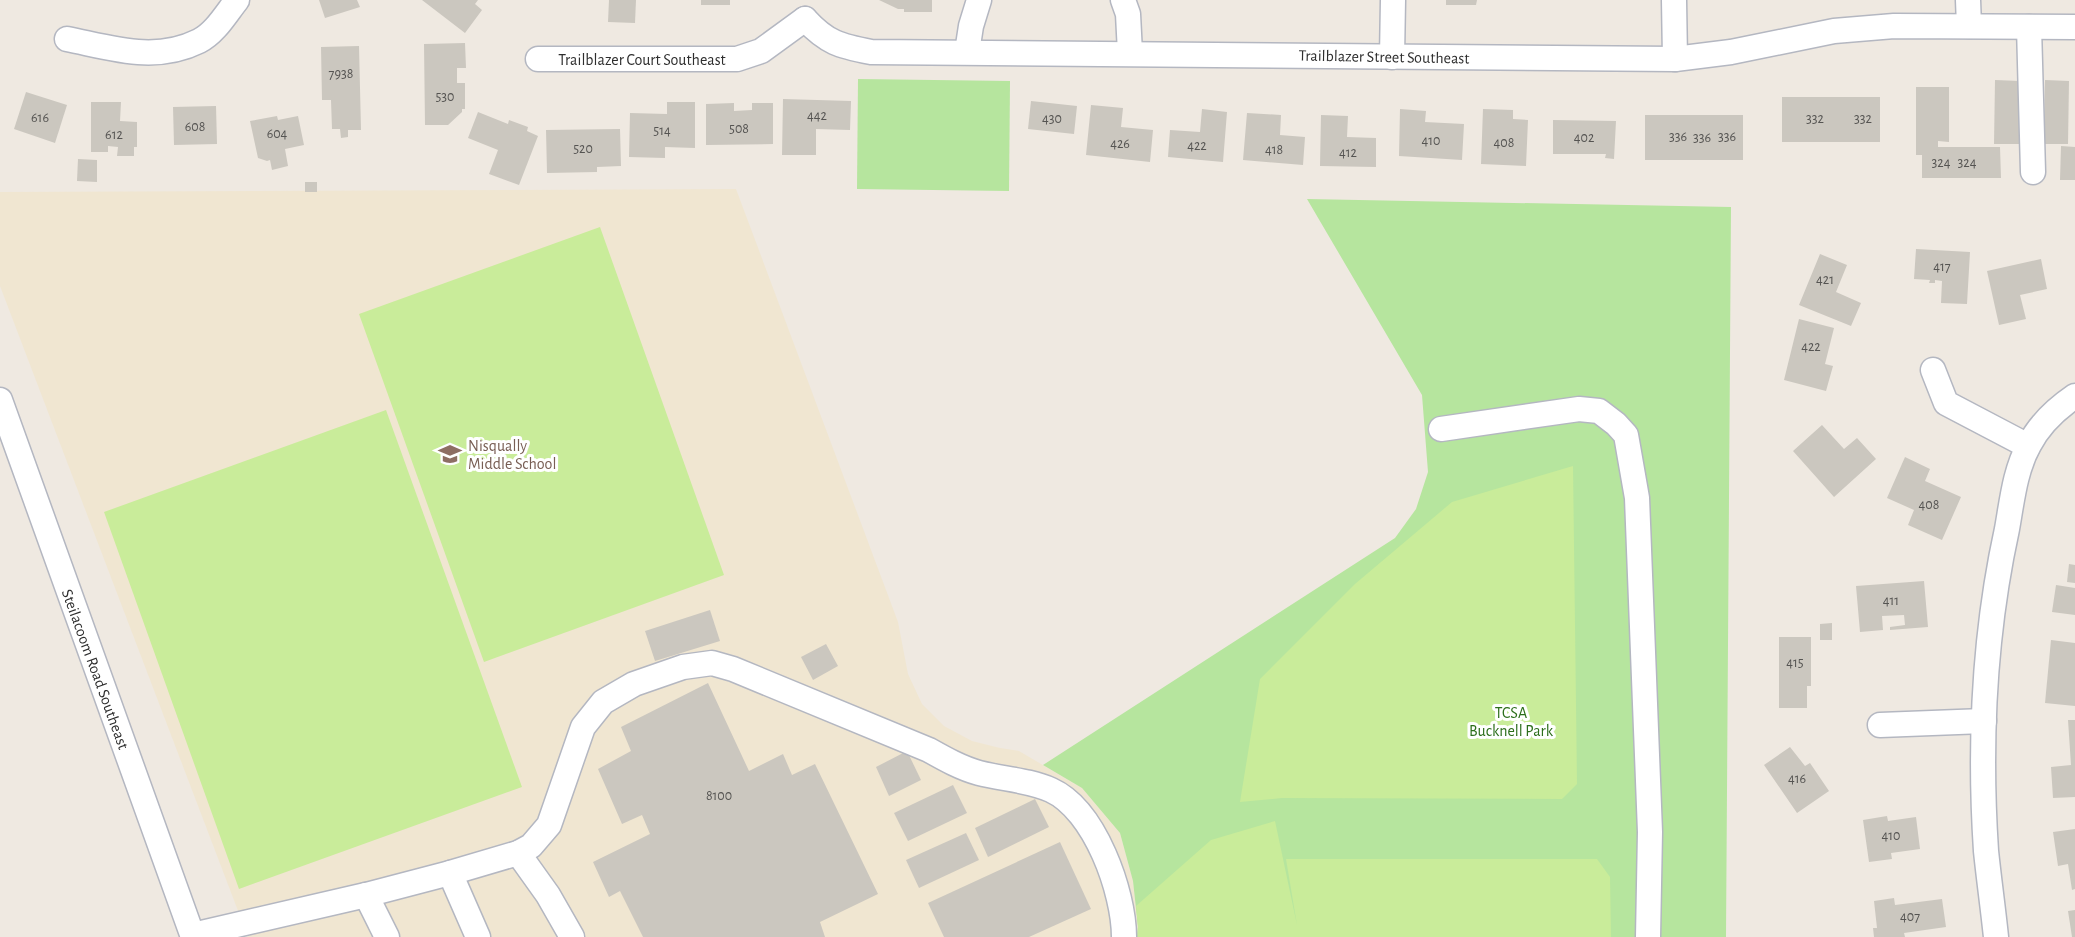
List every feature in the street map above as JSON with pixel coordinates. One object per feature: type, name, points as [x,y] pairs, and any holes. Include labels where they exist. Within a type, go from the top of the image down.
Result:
[{"type":"street","points":[[67,39],[140,54],[168,51],[200,41],[217,26],[237,0]]},
{"type":"street","points":[[967,52],[971,26],[979,0]]},
{"type":"street","points":[[1123,0],[1128,14],[1130,53]]},
{"type":"street","points":[[1392,57],[1393,0]]},
{"type":"street","points":[[1674,0],[1676,59]]},
{"type":"street","points":[[1968,0],[1969,26]]},
{"type":"street","name":"Trailblazer Street Southeast","points":[[804,9],[819,34],[844,46],[871,52],[1676,59],[1731,52],[1834,31],[1894,26],[2075,27]]},
{"type":"street","name":"Trailblazer Court Southeast","points":[[538,59],[738,59],[761,51],[804,9]]},
{"type":"street","points":[[2029,27],[2033,172]]},
{"type":"street","points":[[1933,370],[1946,403],[2028,446]]},
{"type":"street","points":[[1996,937],[1986,852],[1983,789],[1989,642],[2000,558],[2020,466],[2028,446],[2048,419],[2075,396]]},
{"type":"street","name":"Steilacoom Road Southeast","points":[[0,400],[193,936]]},
{"type":"street","points":[[1441,429],[1580,409],[1599,411],[1626,435],[1637,498],[1640,555],[1650,832],[1648,937]]},
{"type":"street","points":[[193,936],[366,895],[518,853],[531,846],[549,825],[582,727],[603,702],[634,684],[683,667],[712,663],[772,684],[929,750],[951,763],[1051,790],[1067,800],[1075,806],[1109,864],[1119,895],[1124,920],[1124,937]]},
{"type":"street","points":[[1880,725],[1984,721]]},
{"type":"street","points":[[518,853],[548,895],[572,937]]},
{"type":"street","points":[[450,873],[478,937]]},
{"type":"street","points":[[366,895],[387,937]]},
{"type":"shaded area","name":"Nisqually Middle School","points":[[736,189],[898,622],[908,674],[922,704],[944,726],[972,741],[1019,751],[1082,788],[1120,833],[1133,881],[1137,937],[248,937],[0,286],[0,192]]},
{"type":"green space","points":[[858,79],[1010,81],[1009,191],[857,189]]},
{"type":"green space","name":"TCSA Bucknell Park","points":[[1307,199],[1731,207],[1726,937],[1137,937],[1133,881],[1120,833],[1082,788],[1043,765],[1395,538],[1416,509],[1428,472],[1422,395]]},
{"type":"green space","points":[[600,227],[724,575],[484,662],[359,314]]},
{"type":"green space","points":[[386,410],[522,787],[239,889],[104,512]]},
{"type":"green space","points":[[1573,466],[1577,784],[1562,799],[1282,798],[1240,802],[1260,679],[1355,584],[1452,502]]},
{"type":"green space","points":[[1275,821],[1297,925],[1286,859],[1597,859],[1610,877],[1611,937],[1137,937],[1136,906],[1211,840]]},
{"type":"building","points":[[319,0],[357,0],[360,7],[325,18]]},
{"type":"building","points":[[422,0],[478,0],[475,4],[482,10],[465,33]]},
{"type":"building","points":[[609,0],[636,0],[635,23],[608,22]]},
{"type":"building","points":[[701,0],[730,0],[730,5],[701,5]]},
{"type":"building","points":[[879,0],[932,0],[932,12],[904,12],[904,9],[898,9]]},
{"type":"building","points":[[1446,0],[1477,0],[1476,5],[1446,5]]},
{"type":"building","points":[[465,43],[466,68],[457,68],[457,83],[465,83],[465,109],[462,109],[462,112],[448,125],[425,125],[424,44]]},
{"type":"building","points":[[359,46],[361,130],[348,130],[348,137],[341,138],[340,129],[332,129],[331,100],[322,100],[321,47]]},
{"type":"building","points":[[1995,80],[2020,81],[2019,144],[1994,144]]},
{"type":"building","points":[[2045,80],[2069,81],[2068,144],[2044,144]]},
{"type":"building","points":[[1916,87],[1949,87],[1949,142],[1938,141],[1938,147],[2000,147],[2001,178],[1922,178],[1922,155],[1916,155]]},
{"type":"building","points":[[26,92],[67,105],[55,143],[14,129]]},
{"type":"building","points":[[1782,97],[1880,97],[1880,142],[1782,142]]},
{"type":"building","points":[[783,99],[851,101],[850,130],[816,129],[816,155],[782,155]]},
{"type":"building","points":[[1031,101],[1077,106],[1074,134],[1028,129]]},
{"type":"building","points":[[91,102],[121,102],[120,121],[137,122],[137,147],[134,147],[134,156],[117,156],[118,147],[108,146],[108,152],[91,152]]},
{"type":"building","points":[[667,102],[695,102],[695,148],[665,147],[665,158],[629,157],[630,113],[667,114]]},
{"type":"building","points":[[734,103],[734,111],[752,110],[752,103],[773,103],[773,144],[706,145],[706,104]]},
{"type":"building","points":[[1091,105],[1123,108],[1121,127],[1153,130],[1150,162],[1086,155]]},
{"type":"building","points":[[216,106],[217,144],[174,145],[173,107]]},
{"type":"building","points":[[1202,109],[1227,112],[1223,162],[1168,157],[1170,130],[1200,132]]},
{"type":"building","points":[[1400,109],[1426,111],[1425,122],[1464,124],[1462,160],[1399,156]]},
{"type":"building","points":[[1483,109],[1513,110],[1513,119],[1528,120],[1526,166],[1481,164]]},
{"type":"building","points":[[478,112],[508,124],[509,120],[528,127],[527,131],[538,136],[519,185],[489,174],[498,150],[468,138]]},
{"type":"building","points":[[1247,113],[1281,115],[1280,135],[1305,137],[1303,165],[1243,160]]},
{"type":"building","points":[[1321,115],[1348,116],[1347,137],[1376,138],[1376,167],[1320,166]]},
{"type":"building","points":[[1645,115],[1743,115],[1743,160],[1645,160]]},
{"type":"building","points":[[277,116],[278,120],[298,116],[304,145],[285,149],[288,166],[272,170],[270,160],[258,158],[250,121]]},
{"type":"building","points":[[1553,120],[1616,121],[1614,159],[1605,158],[1606,154],[1553,154]]},
{"type":"building","points":[[620,129],[621,166],[597,167],[597,172],[547,173],[546,130]]},
{"type":"building","points":[[2061,146],[2075,147],[2075,180],[2060,180]]},
{"type":"building","points":[[78,159],[97,160],[97,182],[77,181]]},
{"type":"building","points":[[305,182],[317,182],[317,192],[305,192]]},
{"type":"building","points":[[1916,249],[1970,252],[1967,304],[1941,303],[1942,281],[1935,280],[1935,283],[1929,283],[1930,280],[1914,279]]},
{"type":"building","points":[[1820,254],[1847,265],[1836,292],[1861,303],[1851,326],[1799,305]]},
{"type":"building","points":[[2041,259],[2047,289],[2020,295],[2026,319],[1999,325],[1987,271]]},
{"type":"building","points":[[1799,319],[1834,328],[1825,364],[1833,366],[1826,391],[1784,380]]},
{"type":"building","points":[[1822,425],[1844,449],[1857,438],[1876,459],[1834,497],[1793,451]]},
{"type":"building","points":[[1905,457],[1930,469],[1925,481],[1961,497],[1942,540],[1908,525],[1914,510],[1887,498]]},
{"type":"building","points":[[2069,564],[2075,565],[2075,583],[2067,582]]},
{"type":"building","points":[[1924,581],[1928,627],[1890,630],[1890,627],[1905,625],[1904,615],[1882,616],[1883,630],[1860,632],[1856,586]]},
{"type":"building","points":[[2056,585],[2075,588],[2075,615],[2052,612]]},
{"type":"building","points":[[710,610],[720,641],[655,661],[645,631]]},
{"type":"building","points":[[1832,623],[1832,640],[1820,640],[1820,624]]},
{"type":"building","points":[[1779,637],[1811,637],[1811,686],[1807,686],[1807,708],[1779,708]]},
{"type":"building","points":[[2051,640],[2075,643],[2075,706],[2045,703]]},
{"type":"building","points":[[826,644],[838,666],[813,680],[801,657]]},
{"type":"building","points":[[708,683],[749,771],[783,754],[792,775],[815,764],[878,894],[820,922],[825,937],[643,937],[620,891],[609,897],[593,862],[650,834],[642,815],[622,824],[598,769],[631,751],[621,727]]},
{"type":"building","points":[[2068,720],[2075,720],[2075,797],[2053,798],[2051,767],[2071,765]]},
{"type":"building","points":[[1790,747],[1805,766],[1810,763],[1829,791],[1797,813],[1764,765]]},
{"type":"building","points":[[907,751],[921,780],[889,796],[876,767]]},
{"type":"building","points":[[953,785],[967,813],[908,841],[894,813]]},
{"type":"building","points":[[1035,799],[1049,827],[988,857],[975,828]]},
{"type":"building","points":[[1887,816],[1888,821],[1916,817],[1920,849],[1891,853],[1892,859],[1869,862],[1863,820]]},
{"type":"building","points":[[2075,829],[2075,889],[2072,890],[2068,864],[2058,866],[2053,832]]},
{"type":"building","points":[[966,833],[979,860],[919,888],[906,860]]},
{"type":"building","points":[[1060,842],[1091,909],[1029,937],[944,937],[928,903]]},
{"type":"building","points":[[1894,898],[1895,905],[1942,899],[1946,927],[1904,933],[1905,937],[1874,937],[1873,928],[1877,928],[1874,901]]},
{"type":"building","points":[[2075,910],[2075,937],[2072,937],[2068,911]]},
{"type":"place","name":"Nisqually Middle School","points":[[450,454]]}]
